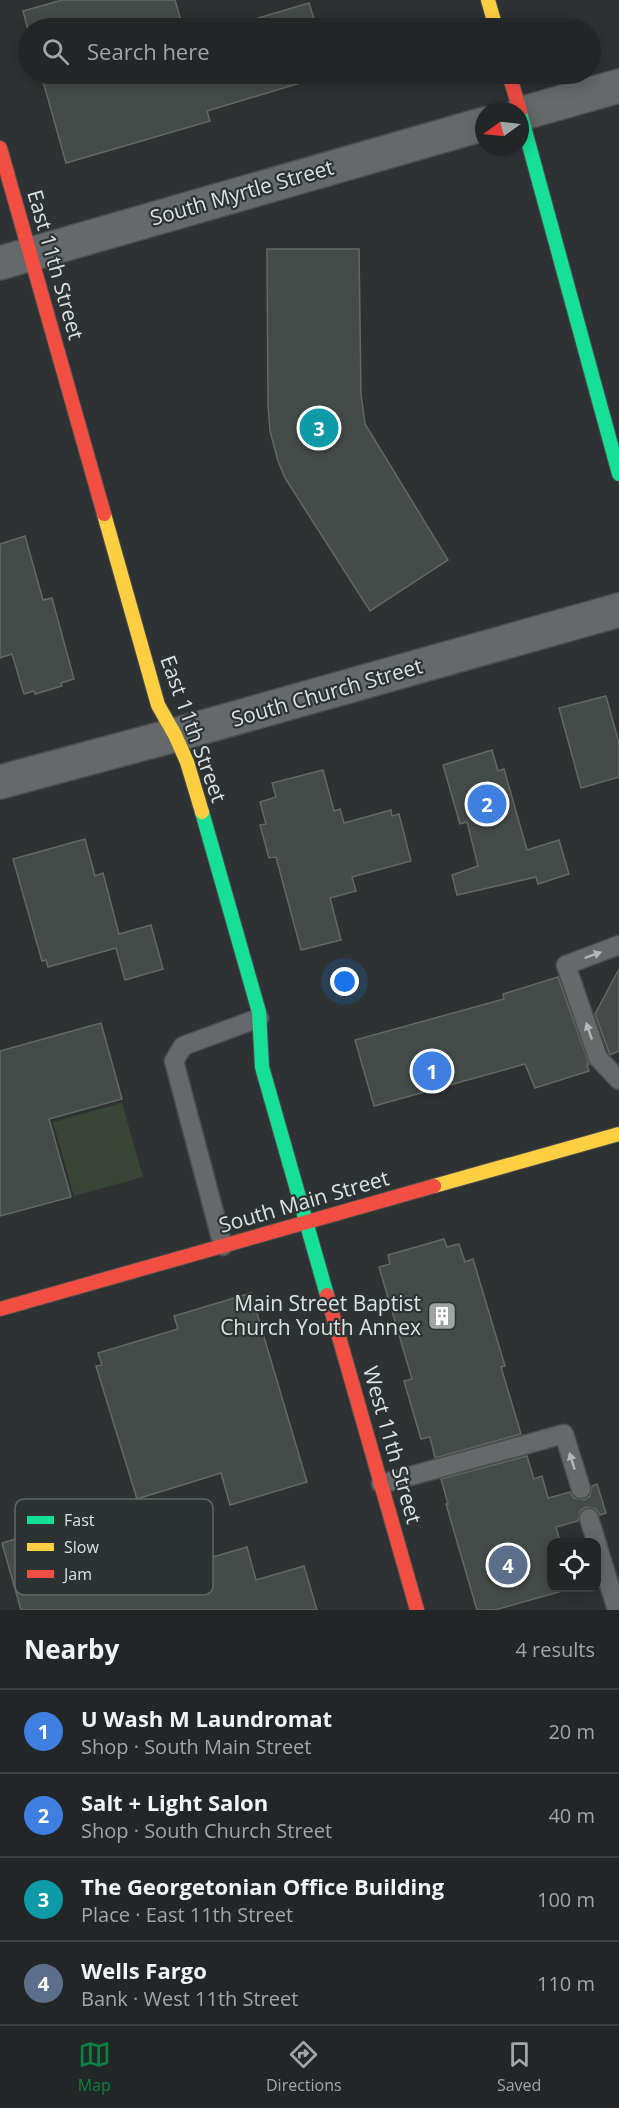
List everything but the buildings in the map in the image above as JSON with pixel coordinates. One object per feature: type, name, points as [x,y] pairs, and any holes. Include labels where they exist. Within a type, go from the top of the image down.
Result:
[{"type":"street","points":[[488,0],[493,18]]},
{"type":"street","points":[[512,84],[517,102]]},
{"type":"street","points":[[529,111],[619,86]]},
{"type":"street","name":"South Myrtle Street","points":[[15,258],[475,127]]},
{"type":"street","points":[[529,146],[619,474]]},
{"type":"street","name":"East 11th Street","points":[[0,148],[15,258],[158,705],[176,735],[190,773],[250,980],[259,1018],[262,1067],[306,1223]]},
{"type":"street","name":"South Church Street","points":[[0,782],[176,735],[619,610]]},
{"type":"street","name":"South Main Street","points":[[0,1309],[619,1134]]},
{"type":"street","name":"West 11th Street","points":[[306,1223],[417,1610]]},
{"type":"lane","points":[[619,945],[566,965],[598,1058],[619,1080]]},
{"type":"lane","points":[[223,1246],[174,1061],[183,1046],[259,1018]]},
{"type":"lane","points":[[381,1484],[564,1434],[581,1489]]},
{"type":"lane","points":[[589,1518],[617,1610]]},
{"type":"green space","points":[[122,1103],[143,1177],[74,1196],[53,1122]]},
{"type":"traffic: fast","points":[[529,145],[619,474]]},
{"type":"traffic: fast","points":[[202,812],[259,1012],[262,1067],[327,1295]]},
{"type":"traffic: slow","points":[[488,0],[493,18]]},
{"type":"traffic: slow","points":[[104,514],[158,705],[187,762],[202,812]]},
{"type":"traffic: slow","points":[[434,1186],[619,1134]]},
{"type":"traffic: jam","points":[[512,84],[517,102]]},
{"type":"traffic: jam","points":[[0,148],[104,514]]},
{"type":"traffic: jam","points":[[0,1309],[434,1186]]},
{"type":"traffic: jam","points":[[327,1295],[417,1610]]},
{"type":"place","name":"The Georgetonian Office Building","points":[[319,428]]},
{"type":"place","name":"Salt + Light Salon","points":[[487,804]]},
{"type":"place","name":"U Wash M Laundromat","points":[[432,1071]]},
{"type":"place","name":"Main Street Baptist Church Youth Annex","points":[[442,1316]]},
{"type":"place","name":"Wells Fargo","points":[[508,1565]]}]
